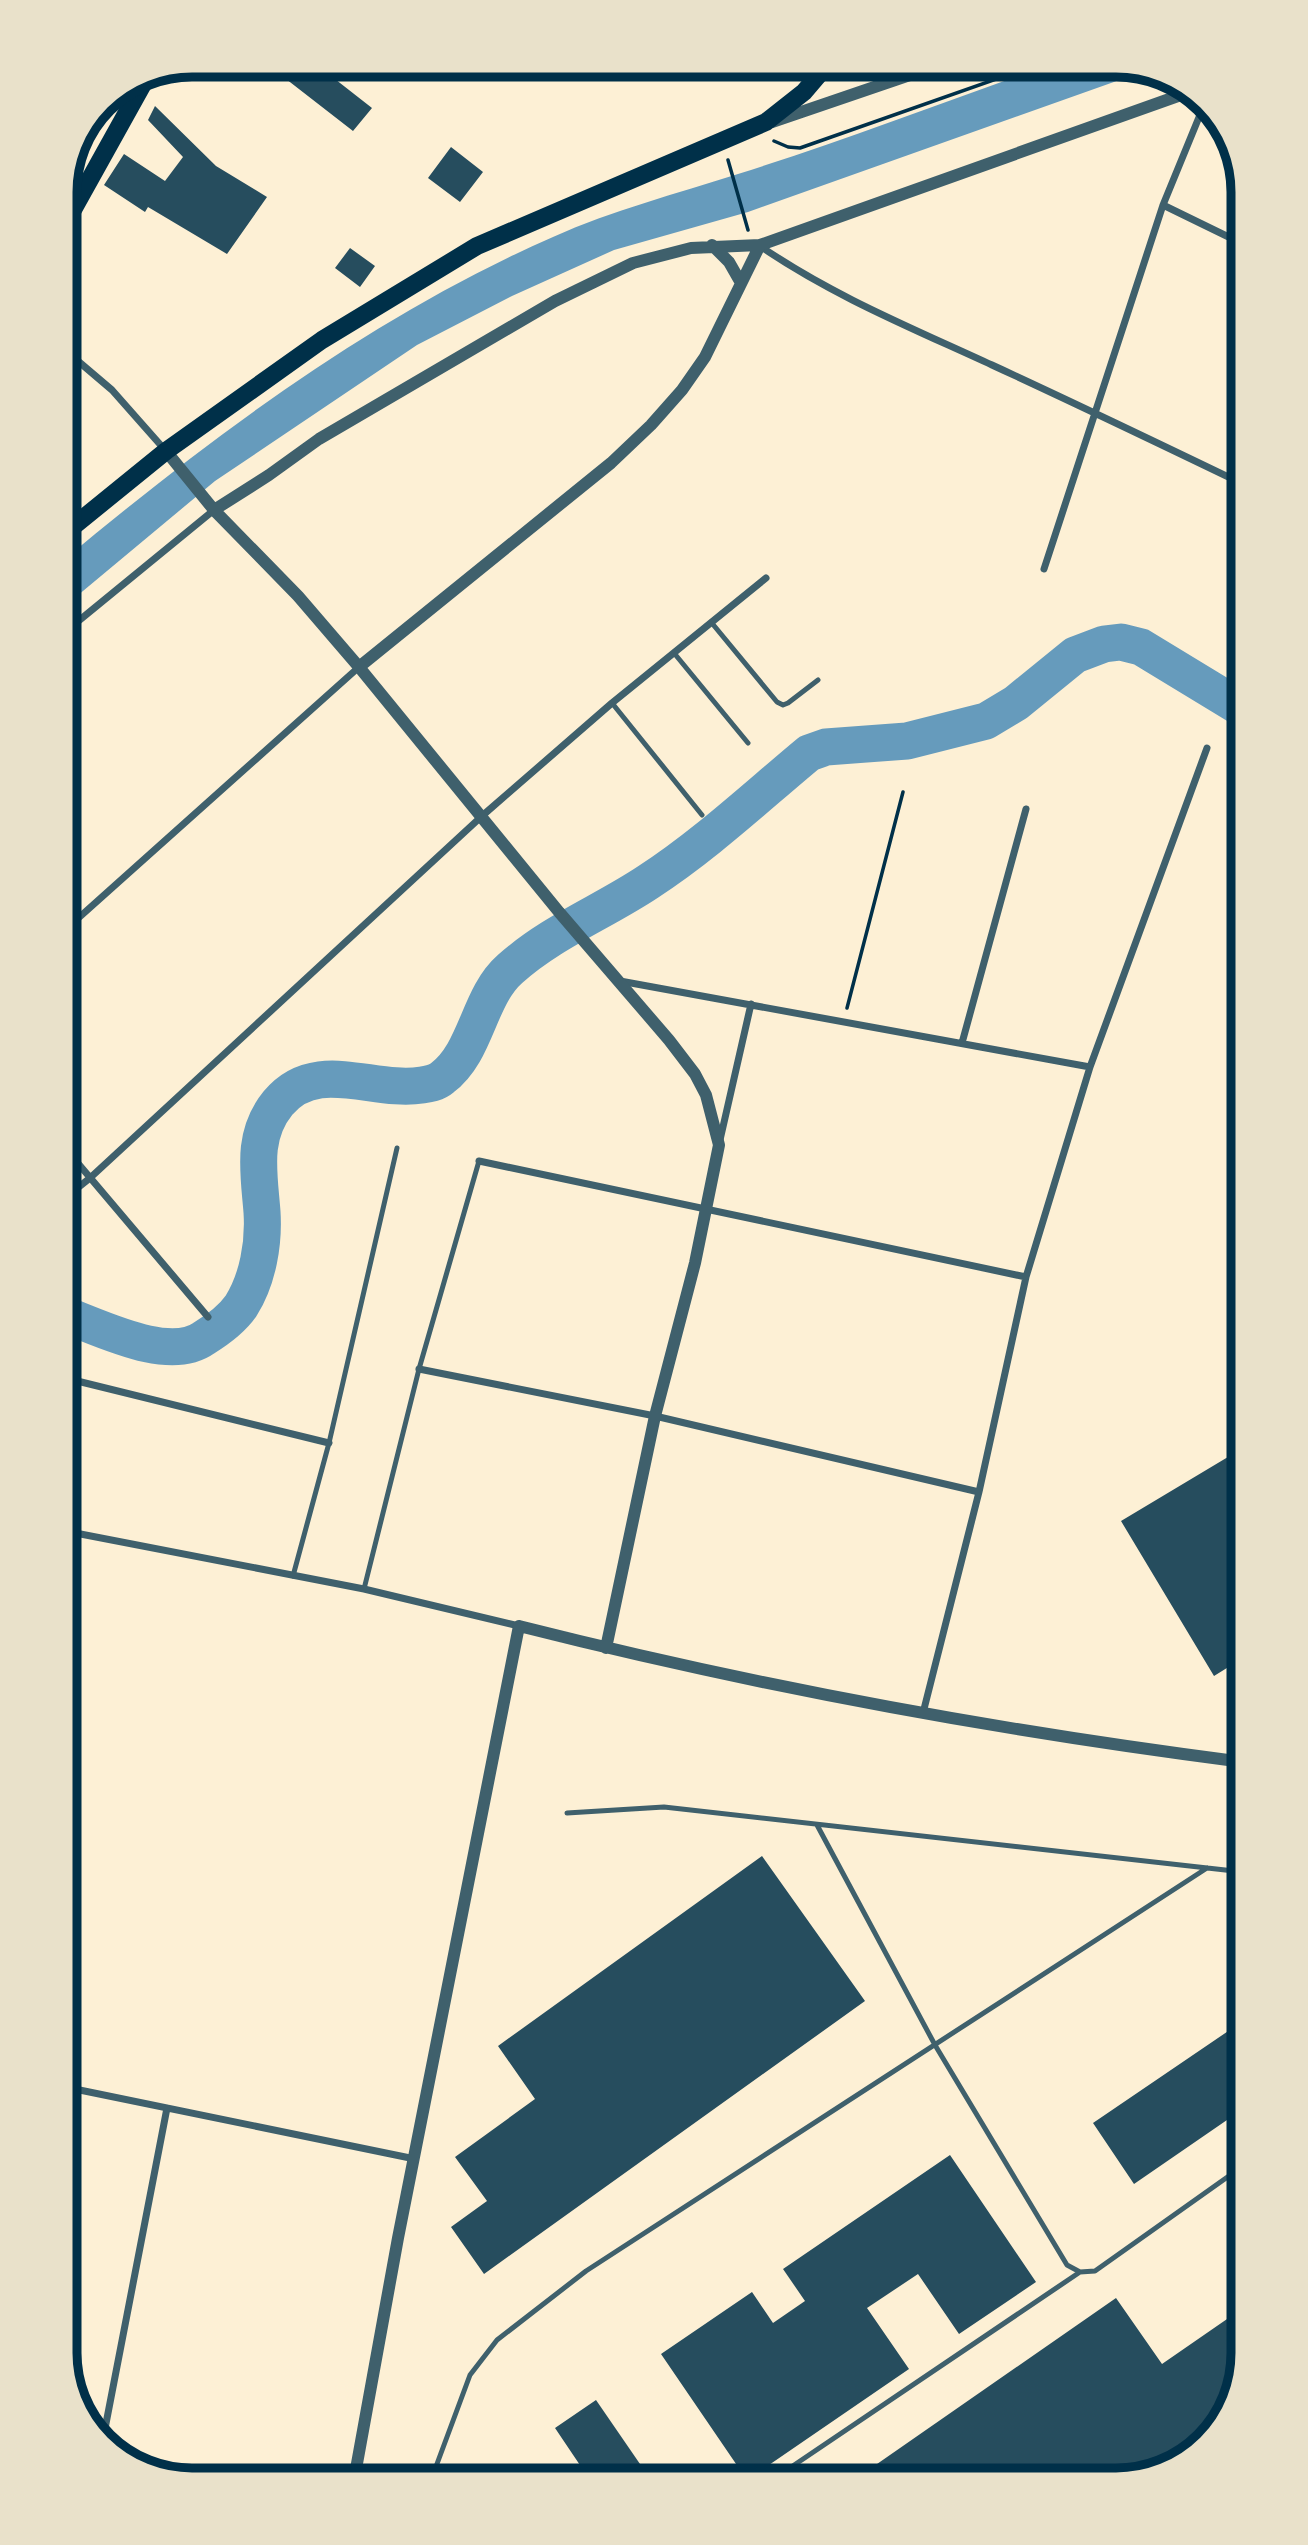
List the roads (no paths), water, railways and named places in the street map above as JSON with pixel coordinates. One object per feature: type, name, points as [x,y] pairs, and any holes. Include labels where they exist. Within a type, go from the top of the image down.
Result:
[{"type":"main road","points":[[77,524],[322,340],[477,246],[675,159],[752,129],[792,103],[818,77]]},
{"type":"main road","points":[[77,202],[140,90]]},
{"type":"street","points":[[752,129],[904,77]]},
{"type":"street","points":[[77,622],[214,510],[319,439],[555,301],[633,263],[667,253],[712,246],[760,245],[1179,96]]},
{"type":"street","points":[[1044,569],[1163,205],[1200,114]]},
{"type":"street","points":[[1163,205],[1231,238]]},
{"type":"street","points":[[77,919],[359,667],[611,463],[651,425],[682,390],[705,357],[760,245]]},
{"type":"street","points":[[760,245],[802,274],[847,299],[1231,478]]},
{"type":"street","points":[[712,246],[729,262],[741,283]]},
{"type":"street","points":[[77,359],[113,390],[214,510],[298,596],[559,912],[620,981],[695,1074],[706,1095],[719,1145]]},
{"type":"street","points":[[77,1188],[482,816],[612,703],[766,578]]},
{"type":"street","points":[[923,1713],[979,1492],[1026,1277],[1090,1067],[1207,748]]},
{"type":"street","points":[[961,1043],[1026,809]]},
{"type":"street","points":[[620,981],[1090,1067]]},
{"type":"street","points":[[607,1648],[655,1416],[692,1275],[751,1004]]},
{"type":"street","points":[[479,1161],[1026,1277]]},
{"type":"street","points":[[77,1162],[208,1317]]},
{"type":"street","points":[[419,1369],[655,1416],[979,1492]]},
{"type":"street","points":[[77,1381],[329,1443]]},
{"type":"street","points":[[77,1533],[364,1589],[607,1648],[923,1713],[1231,1760]]},
{"type":"street","points":[[356,2468],[398,2238],[519,1626]]},
{"type":"street","points":[[77,2089],[415,2159]]},
{"type":"street","points":[[105,2428],[167,2108]]},
{"type":"lane","points":[[711,622],[777,702],[783,705],[788,703],[818,680]]},
{"type":"lane","points":[[674,653],[748,743]]},
{"type":"lane","points":[[612,703],[702,816]]},
{"type":"lane","points":[[293,1576],[329,1443],[397,1148]]},
{"type":"lane","points":[[364,1589],[419,1369],[479,1161]]},
{"type":"lane","points":[[567,1812],[664,1807],[1231,1871]]},
{"type":"lane","points":[[817,1825],[935,2045],[1067,2265],[1080,2272]]},
{"type":"lane","points":[[435,2468],[470,2375],[497,2340],[586,2271],[1207,1868]]},
{"type":"lane","points":[[790,2468],[1080,2272],[1094,2271],[1231,2174]]},
{"type":"water","points":[[1015,77],[1127,77],[748,212],[614,250],[512,296],[417,345],[215,481],[77,596],[77,549],[238,423],[359,341],[487,268],[553,237],[645,203],[816,148]]},
{"type":"waterway","points":[[77,1320],[135,1341],[173,1347],[189,1345],[219,1328],[241,1306],[256,1273],[262,1236],[260,1142],[269,1116],[278,1103],[293,1089],[327,1079],[403,1086],[440,1080],[463,1054],[491,994],[510,969],[560,933],[669,868],[809,753],[826,747],[907,741],[986,721],[1016,703],[1075,655],[1104,644],[1121,642],[1141,647],[1231,702]]}]
